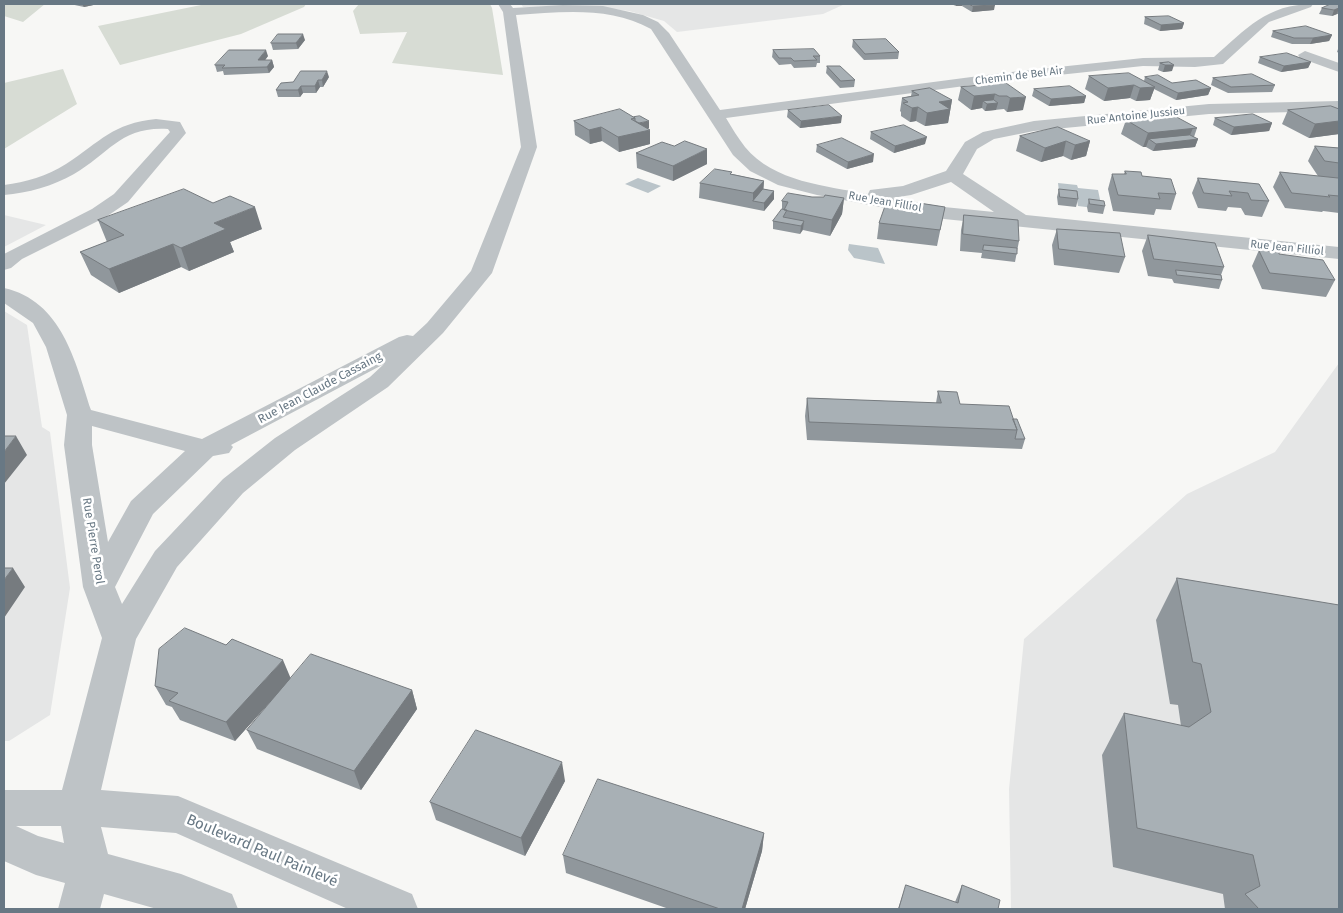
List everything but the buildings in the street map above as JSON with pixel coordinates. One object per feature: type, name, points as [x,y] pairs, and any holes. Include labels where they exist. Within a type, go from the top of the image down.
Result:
[{"type":"street","name":"Chemin de Bel Air","points":[[715,115],[1022,75],[1143,62],[1195,63],[1218,61],[1265,20],[1307,4]]},
{"type":"street","name":"Rue Jean Filliol","points":[[507,8],[594,10],[637,17],[655,25],[738,151],[756,168],[784,181],[850,196],[944,213],[1339,253]]},
{"type":"street","name":"Rue Jean Claude Cassaing","points":[[119,638],[166,559],[233,486],[285,444],[379,382],[435,328],[481,273],[529,147],[507,8]]},
{"type":"street","points":[[1304,55],[1339,68]]},
{"type":"street","name":"Rue Antoine Jussieu","points":[[953,175],[971,146],[989,135],[1034,126],[1209,109],[1339,106]]},
{"type":"street","points":[[4,190],[55,177],[74,167],[108,139],[125,129],[143,124],[159,123],[174,126],[178,133],[121,198],[99,213],[16,255],[4,264]]},
{"type":"street","points":[[850,196],[905,191],[953,175],[1003,210],[1027,222]]},
{"type":"street","name":"Rue Pierre Perol","points":[[4,295],[22,304],[42,319],[58,347],[80,415],[78,445],[100,587],[119,638]]},
{"type":"street","name":"Rue Jean Claude Cassaing","points":[[100,587],[141,508],[205,448],[435,328]]},
{"type":"street","name":"Rue Jean Claude Cassaing","points":[[80,415],[205,448],[285,444]]},
{"type":"street","points":[[80,909],[90,868],[77,809],[119,638]]},
{"type":"street","name":"Boulevard Paul Painlevé","points":[[4,808],[93,808],[178,815],[397,909]]},
{"type":"street","points":[[20,848],[181,895],[217,909]]},
{"type":"shaded area","points":[[4,4],[45,4],[23,22],[4,16]]},
{"type":"shaded area","points":[[206,4],[306,4],[304,7],[241,34],[120,65],[98,26]]},
{"type":"shaded area","points":[[359,4],[490,4],[503,75],[392,63],[407,32],[360,34],[353,11]]},
{"type":"shaded area","points":[[521,4],[845,4],[823,14],[677,32],[664,21],[629,11],[588,6],[523,7]]},
{"type":"shaded area","points":[[63,69],[77,104],[4,149],[4,83]]},
{"type":"shaded area","points":[[638,178],[661,186],[648,193],[625,184]]},
{"type":"shaded area","points":[[1058,183],[1098,190],[1102,209],[1078,206],[1076,194],[1059,192]]},
{"type":"shaded area","points":[[4,215],[46,225],[4,247]]},
{"type":"shaded area","points":[[849,244],[878,248],[885,264],[854,258],[848,250]]},
{"type":"shaded area","points":[[4,311],[27,325],[42,427],[50,432],[70,588],[50,715],[9,741],[4,741]]},
{"type":"shaded area","points":[[1339,363],[1339,909],[1011,909],[1009,789],[1024,639],[1187,494],[1275,452]]}]
